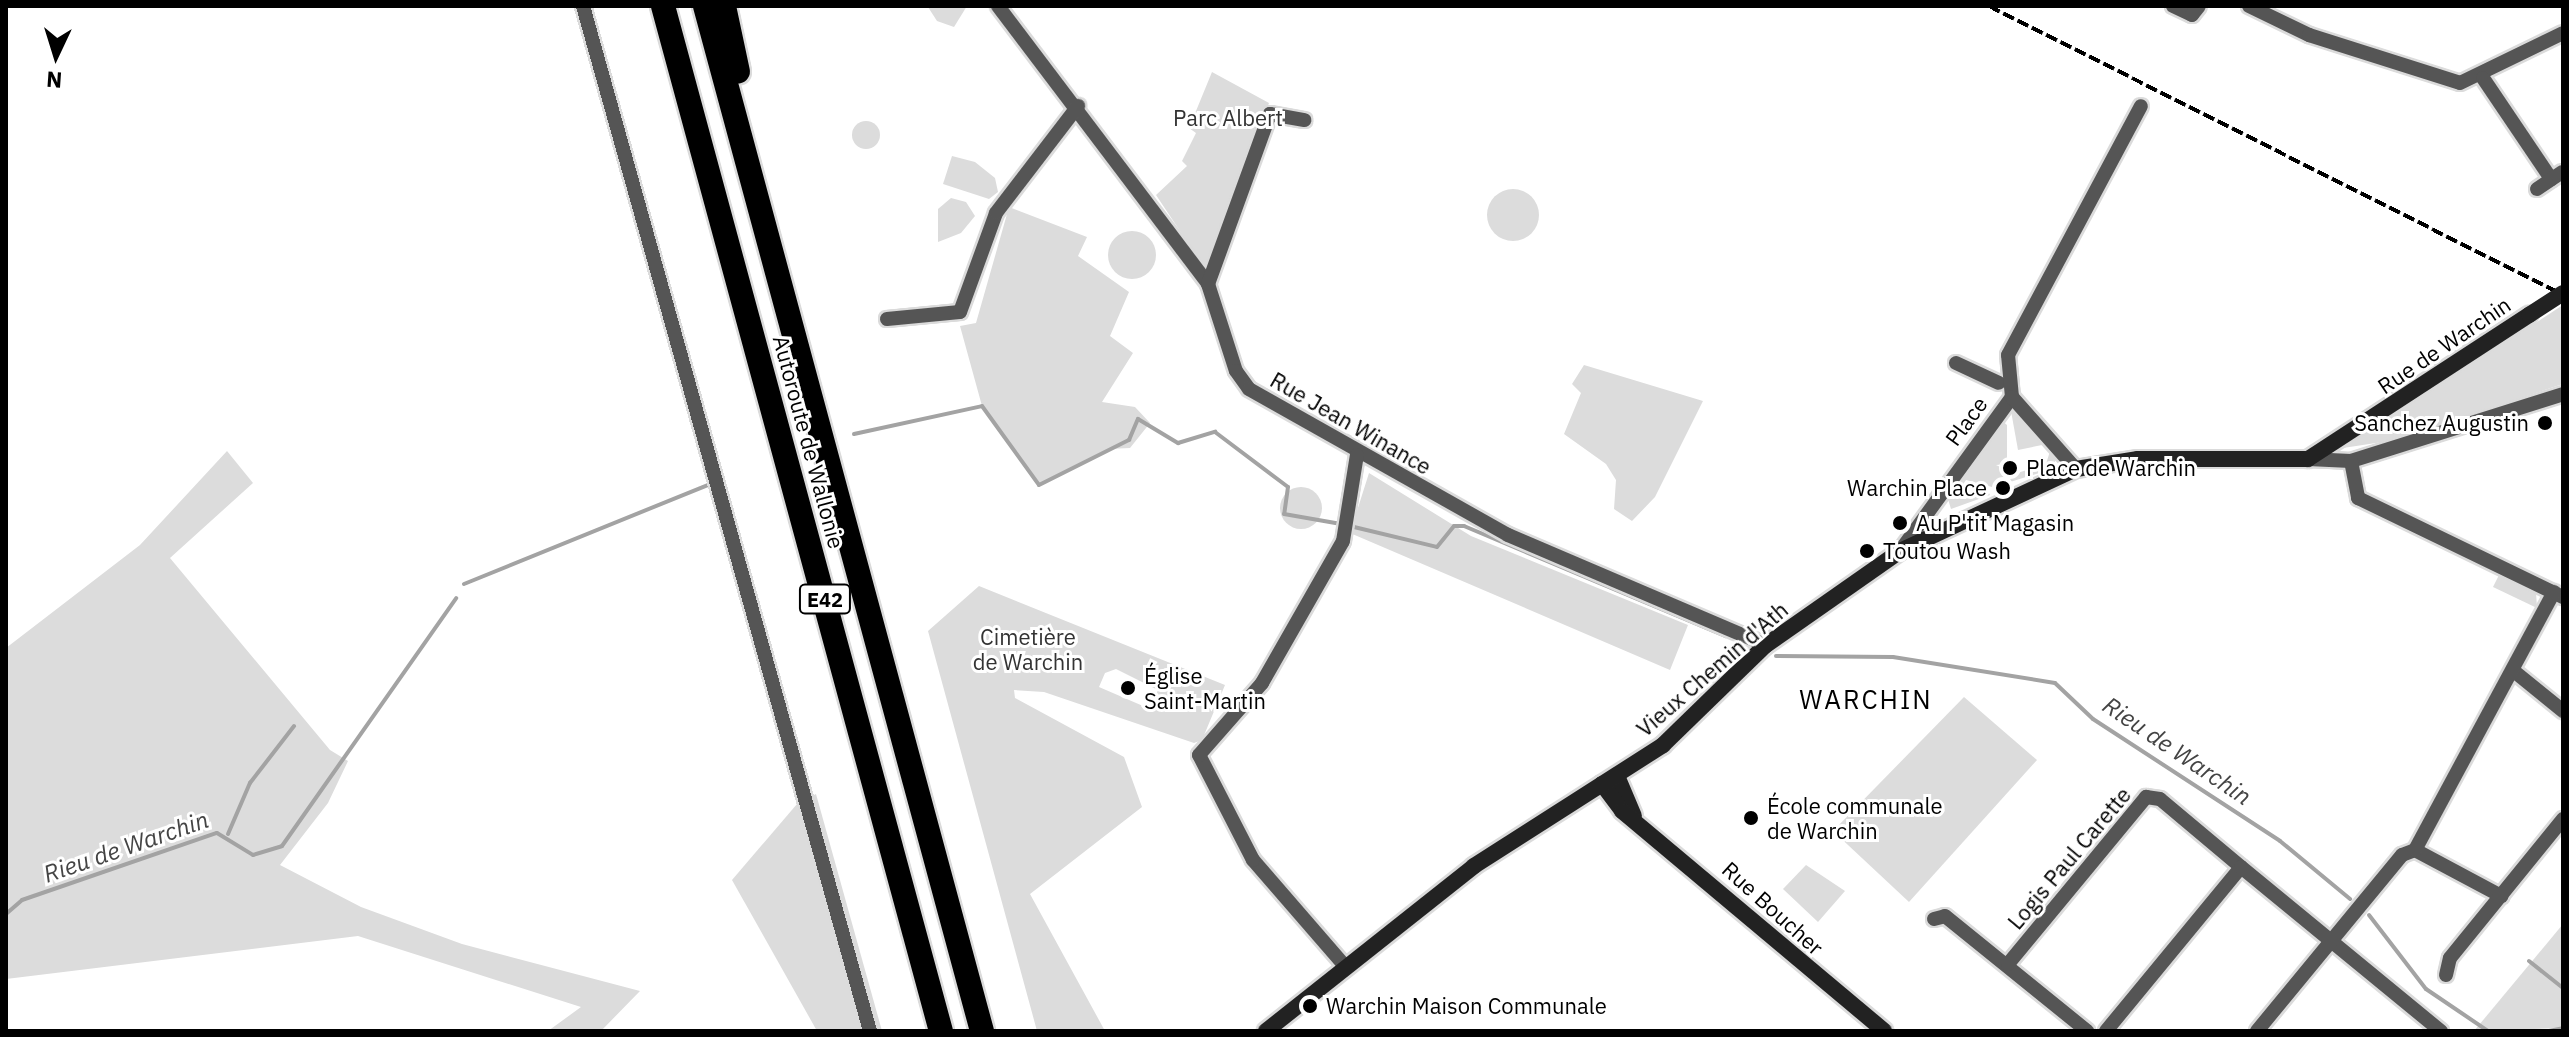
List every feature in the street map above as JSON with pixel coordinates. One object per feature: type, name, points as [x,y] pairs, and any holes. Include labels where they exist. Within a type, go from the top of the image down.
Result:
[{"type":"highway","name":"Autoroute de Wallonie","points":[[663,6],[941,1031]]},
{"type":"highway","name":"Autoroute de Wallonie","points":[[705,6],[982,1031]]},
{"type":"highway","points":[[724,6],[743,92],[738,130]]},
{"type":"street","points":[[583,6],[870,1031]]},
{"type":"street","name":"Rue Jean Winance","points":[[998,6],[1078,106],[1208,284],[1236,371],[1249,389],[1357,455],[1508,535],[1766,645]]},
{"type":"street","points":[[2173,6],[2192,15],[2199,6]]},
{"type":"street","points":[[2249,6],[2440,81],[2483,78],[2563,33]]},
{"type":"street","points":[[2483,78],[2556,176],[2537,189]]},
{"type":"street","points":[[887,319],[960,312],[996,213],[1078,106]]},
{"type":"street","points":[[2012,397],[2008,355],[2141,106]]},
{"type":"street","points":[[1208,284],[1270,114],[1304,120]]},
{"type":"street","name":"Rue de Warchin","points":[[2308,459],[2563,293]]},
{"type":"street","points":[[1956,363],[1999,383]]},
{"type":"street","name":"Vieux Chemin d'Ath","points":[[1266,1031],[1344,965],[1474,866],[1663,745],[1766,645],[1900,551],[2076,469],[2138,459],[2351,461],[2563,394]]},
{"type":"street","name":"Place","points":[[1900,551],[2012,397],[2076,469]]},
{"type":"street","points":[[1344,965],[1253,860],[1199,755],[1262,683],[1343,541],[1357,455]]},
{"type":"street","points":[[2257,1031],[2402,855],[2415,850],[2558,594],[2358,498],[2351,461]]},
{"type":"street","points":[[2515,672],[2563,711]]},
{"type":"street","name":"Rue Boucher","points":[[1609,780],[1634,816],[1884,1031]]},
{"type":"street","name":"Logis Paul Carette","points":[[2008,964],[2146,797],[2160,799],[2441,1031]]},
{"type":"street","points":[[2446,975],[2450,958],[2563,819]]},
{"type":"street","points":[[2415,850],[2501,896]]},
{"type":"street","points":[[2106,1031],[2241,867]]},
{"type":"street","name":"Logis Paul Carette","points":[[1934,919],[1945,916],[2087,1031]]},
{"type":"green space","points":[[967,6],[954,27],[937,21],[928,7]]},
{"type":"green space","name":"Parc Albert","points":[[1212,72],[1269,103],[1206,270],[1156,195],[1187,166],[1182,161],[1196,133],[1189,128]]},
{"type":"green space","points":[[866,121],[876,125],[880,135],[876,145],[866,149],[856,145],[852,135],[856,125]]},
{"type":"green space","points":[[952,156],[975,162],[995,178],[998,192],[989,199],[943,184]]},
{"type":"green space","points":[[1513,189],[1531,197],[1539,215],[1531,233],[1513,241],[1495,233],[1487,215],[1495,197]]},
{"type":"green space","points":[[951,198],[966,202],[975,216],[961,233],[938,242],[938,209]]},
{"type":"green space","points":[[1009,207],[1087,237],[1078,256],[1129,292],[1110,336],[1133,353],[1102,402],[1135,407],[1150,423],[1130,448],[1108,449],[1039,485],[982,406],[960,326],[976,323]]},
{"type":"green space","points":[[1132,231],[1149,238],[1156,255],[1149,272],[1132,279],[1115,272],[1108,255],[1115,238]]},
{"type":"green space","points":[[2563,305],[2563,384],[2389,441],[2343,448]]},
{"type":"green space","points":[[1584,365],[1703,401],[1655,497],[1632,521],[1614,509],[1616,480],[1606,464],[1564,434],[1581,393],[1572,384]]},
{"type":"green space","points":[[2011,411],[2016,411],[2047,444],[2018,450]]},
{"type":"green space","points":[[2000,419],[2007,425],[2007,464],[1996,465],[2007,470],[2007,481],[1992,487],[1966,480],[1956,495],[1961,499],[1987,489],[1990,495],[1951,509],[1947,496]]},
{"type":"green space","points":[[2051,448],[2056,460],[2049,470],[2010,482],[2011,475],[2046,464]]},
{"type":"green space","points":[[227,451],[253,483],[170,558],[330,750],[348,761],[328,803],[280,865],[361,907],[462,944],[640,991],[601,1031],[548,1031],[581,1007],[358,936],[6,979],[6,648],[140,545]]},
{"type":"green space","points":[[1369,473],[1471,536],[1688,625],[1670,670],[1350,533]]},
{"type":"green space","points":[[1301,487],[1316,493],[1322,508],[1316,523],[1301,529],[1286,523],[1280,508],[1286,493]]},
{"type":"green space","points":[[2499,575],[2536,592],[2537,608],[2493,587]]},
{"type":"green space","name":"Cimetière de Warchin","points":[[979,586],[1225,685],[1202,740],[1194,743],[1044,692],[1014,690],[1015,698],[1124,757],[1142,807],[1030,894],[1105,1031],[1037,1031],[928,631]],"holes":[[[1116,669],[1158,690],[1150,709],[1099,687],[1105,673]]]},
{"type":"green space","points":[[1964,697],[2037,760],[1909,902],[1833,831]]},
{"type":"green space","points":[[816,794],[882,1031],[817,1031],[732,880],[797,804]]},
{"type":"green space","points":[[1806,865],[1845,891],[1818,922],[1783,889]]},
{"type":"green space","points":[[2563,924],[2563,1028],[2474,1031]]},
{"type":"waterway","name":"Rieu de Warchin","points":[[854,434],[982,406],[1039,485],[1129,440],[1138,419],[1178,443],[1215,432],[1288,487],[1284,514],[1341,524]]},
{"type":"waterway","name":"Rieu de Warchin","points":[[464,584],[708,485]]},
{"type":"waterway","name":"Rieu de Warchin","points":[[1354,527],[1437,547],[1454,526],[1464,526],[1726,636]]},
{"type":"waterway","name":"Rieu de Warchin","points":[[6,914],[22,900],[217,833],[253,855],[282,846],[456,598]]},
{"type":"waterway","name":"Rieu de Warchin","points":[[1776,656],[1893,657],[2055,683],[2093,719],[2280,841],[2350,899]]},
{"type":"waterway","points":[[228,834],[250,783],[294,726]]},
{"type":"waterway","name":"Rieu de Warchin","points":[[2369,915],[2426,989],[2488,1031]]},
{"type":"waterway","points":[[2529,961],[2563,988]]},
{"type":"waterway","points":[[2549,1031],[2563,1028]]},
{"type":"railway","points":[[1989,6],[2563,295]]},
{"type":"place","name":"Sanchez Augustin","points":[[2545,423]]},
{"type":"place","name":"Place de Warchin","points":[[2010,468]]},
{"type":"place","name":"Warchin Place","points":[[2003,488]]},
{"type":"place","name":"Au P'tit Magasin","points":[[1900,523]]},
{"type":"place","name":"Toutou Wash","points":[[1867,551]]},
{"type":"place","name":"Église Saint-Martin","points":[[1128,688]]},
{"type":"place","name":"École communale de Warchin","points":[[1751,818]]},
{"type":"place","name":"Warchin Maison Communale","points":[[1310,1006]]},
{"type":"district","name":"WARCHIN","points":[[1866,700]]}]
